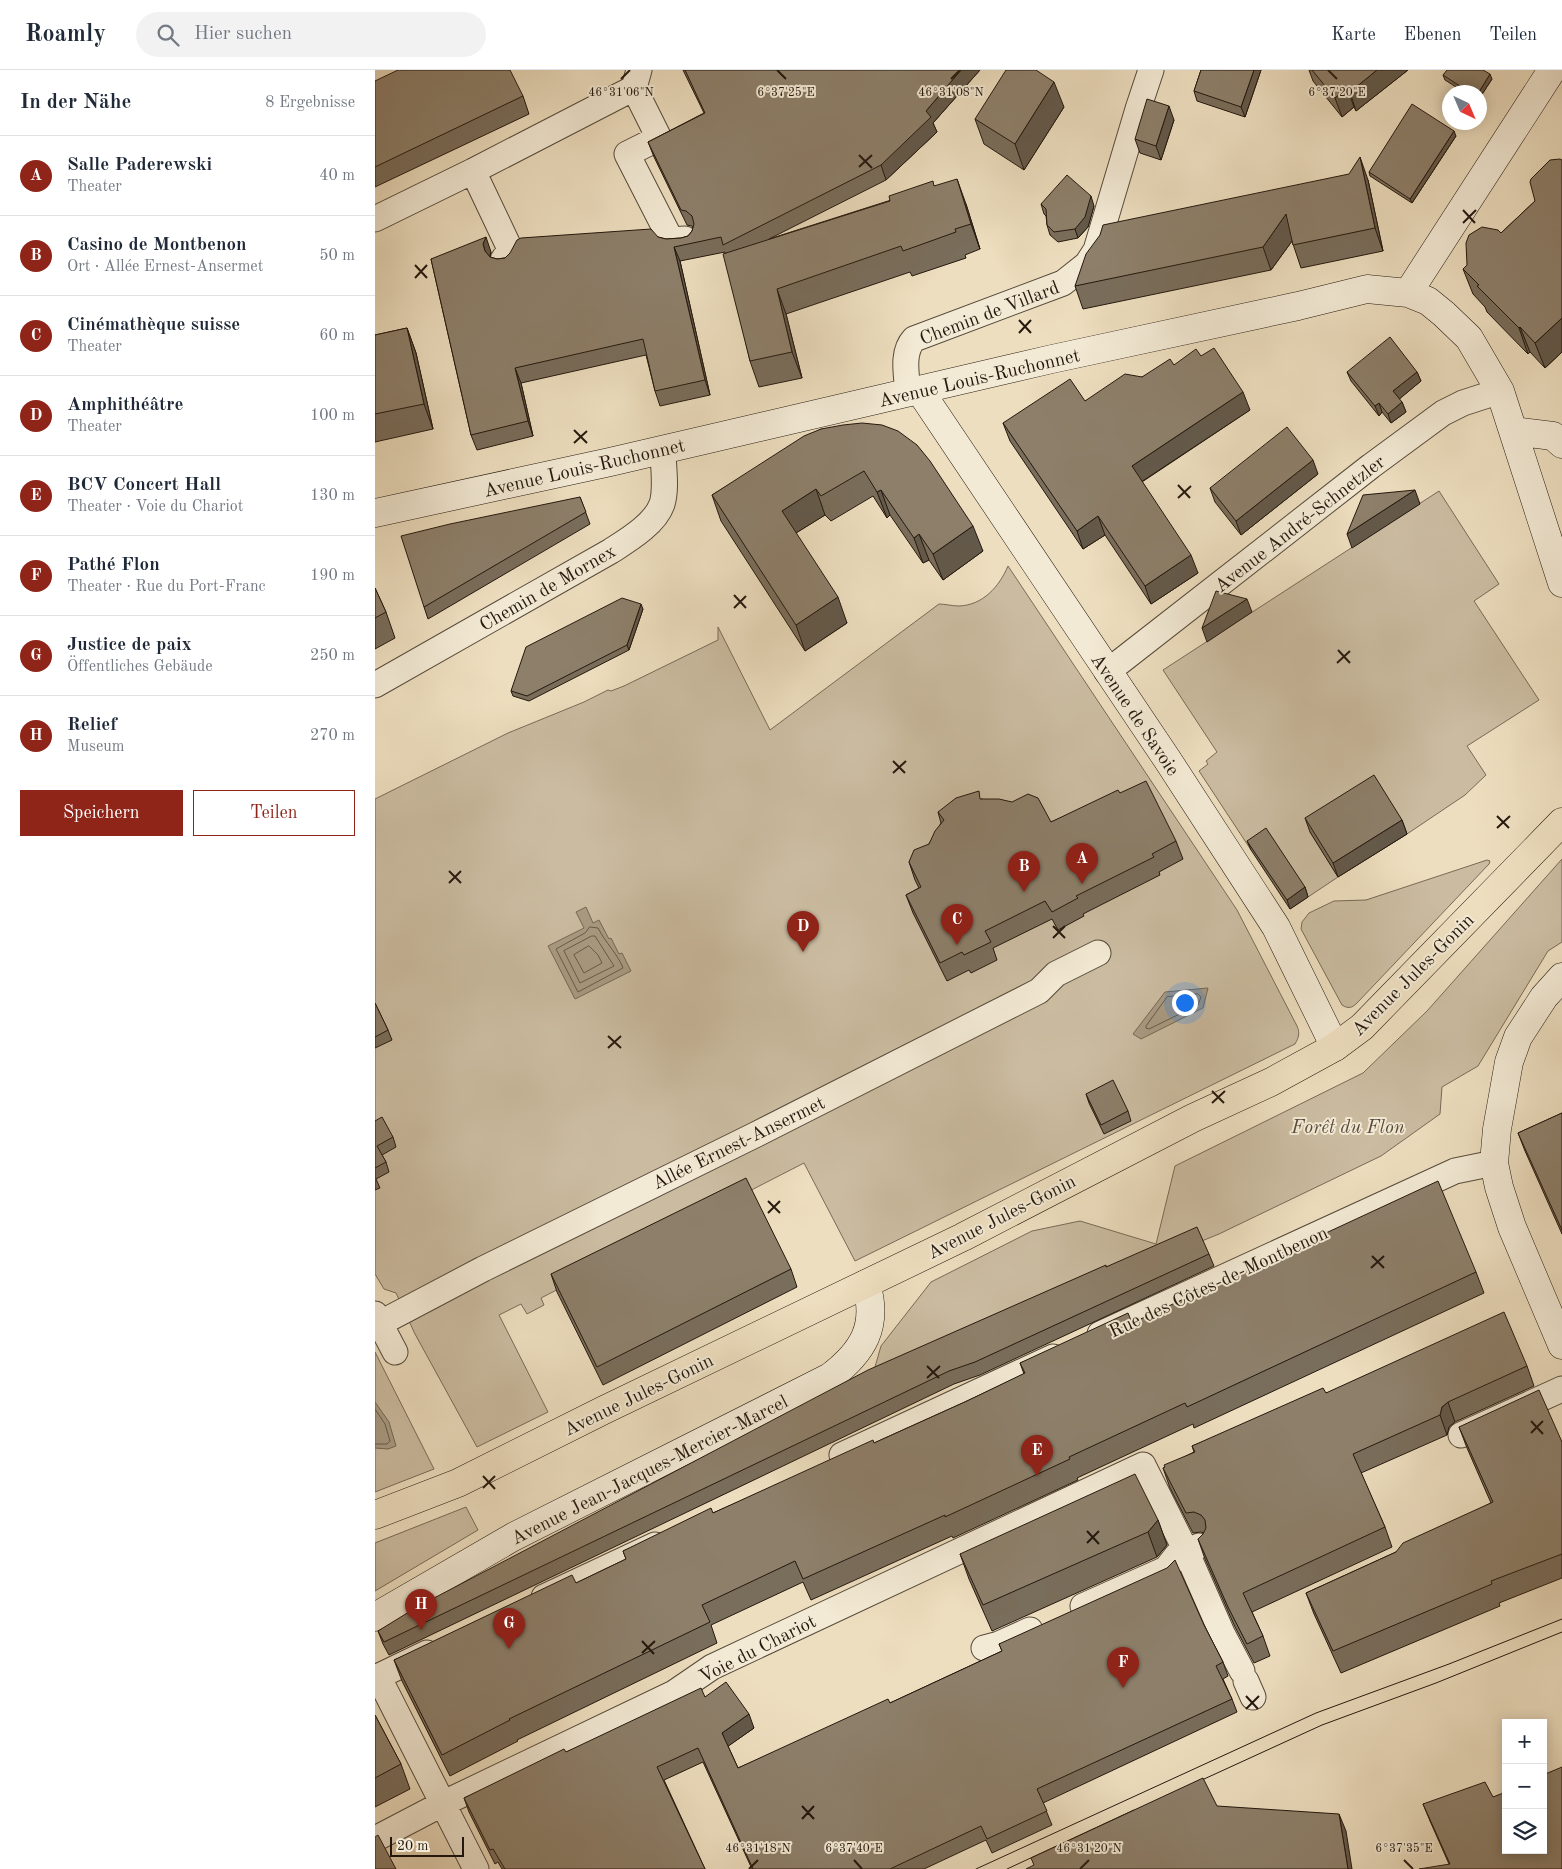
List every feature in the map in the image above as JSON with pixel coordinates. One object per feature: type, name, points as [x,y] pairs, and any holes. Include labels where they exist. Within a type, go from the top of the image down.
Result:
[{"type":"main road","name":"Avenue Jules-Gonin","points":[[375,1515],[458,1483],[604,1410],[972,1232],[1193,1118],[1271,1082],[1335,1048],[1362,1027],[1562,822]]},
{"type":"street","name":"Chemin de Villard","points":[[914,392],[906,352],[908,345],[914,339],[1063,283],[1087,264],[1096,250],[1151,70]]},
{"type":"street","points":[[1408,292],[1552,70]]},
{"type":"street","points":[[375,219],[473,171],[636,79],[659,138],[627,154],[671,240],[685,239]]},
{"type":"street","points":[[473,171],[509,249],[503,260]]},
{"type":"street","name":"Avenue Louis-Ruchonnet","points":[[375,513],[663,450],[1052,359],[1298,306],[1367,289],[1408,292],[1428,301],[1469,338],[1500,391],[1562,583]]},
{"type":"street","name":"Avenue André-Schnetzler","points":[[1107,672],[1371,466],[1436,418],[1463,403],[1500,391]]},
{"type":"street","name":"Avenue de Savoie","points":[[914,392],[1167,759],[1276,927],[1335,1048]]},
{"type":"street","points":[[1514,431],[1553,436],[1562,444]]},
{"type":"street","name":"Chemin de Mornex","points":[[375,685],[611,551],[636,534],[655,516],[662,505],[664,481],[663,450]]},
{"type":"street","name":"Allée Ernest-Ansermet","points":[[377,1321],[1039,991],[1056,974],[1098,953]]},
{"type":"street","points":[[1562,977],[1544,997],[1518,1037],[1509,1062],[1497,1128],[1494,1163],[1499,1187],[1512,1228],[1562,1345]]},
{"type":"street","name":"Rue des Côtes-de-Montbenon","points":[[819,1466],[1455,1171],[1494,1163]]},
{"type":"street","name":"Avenue Jean-Jacques-Mercier-Marcel","points":[[375,1617],[513,1537],[830,1377],[848,1364],[859,1351],[869,1327],[871,1300],[866,1284]]},
{"type":"street","points":[[377,1321],[395,1352]]},
{"type":"street","points":[[1461,1435],[1562,1388]]},
{"type":"street","name":"Voie du Chariot","points":[[375,1839],[443,1804],[674,1693],[712,1667],[1143,1465],[1192,1548]]},
{"type":"street","points":[[524,1607],[673,1536]]},
{"type":"street","points":[[984,1648],[999,1644],[1166,1569],[1177,1555],[1192,1548],[1247,1683]]},
{"type":"street","points":[[447,1644],[379,1682],[476,1869]]},
{"type":"green space","points":[[1439,491],[1499,584],[1474,601],[1539,700],[1467,746],[1486,775],[1465,795],[1407,834],[1379,789],[1310,832],[1338,877],[1308,897],[1269,838],[1251,850],[1199,771],[1208,764],[1206,761],[1217,752],[1163,670]]},
{"type":"green space","points":[[1008,566],[1237,910],[1297,1026],[1299,1035],[1295,1044],[855,1261],[804,1163],[541,1298],[544,1305],[527,1314],[521,1304],[499,1315],[548,1412],[477,1447],[415,1334],[396,1293],[384,1289],[375,1274],[375,799],[508,733],[584,702],[608,690],[611,691],[624,686],[718,640],[718,627],[770,730],[939,604],[968,605],[989,594],[1000,581]]},
{"type":"green space","name":"Forêt du Flon","points":[[1562,859],[1562,942],[1548,951],[1478,1066],[1442,1087],[1440,1114],[1381,1156],[1219,1234],[873,1374],[881,1346],[931,1282],[1032,1231],[1080,1221],[1156,1244],[1175,1166],[1363,1073],[1427,1011]]},
{"type":"green space","points":[[1487,860],[1490,861],[1489,864],[1357,1003],[1350,1007],[1342,1005],[1301,929],[1302,922],[1309,913],[1334,901],[1366,900]]},
{"type":"green space","points":[[375,1352],[434,1469],[375,1492]]},
{"type":"green space","points":[[466,1507],[478,1530],[375,1591],[375,1543]]},
{"type":"water","points":[[586,907],[593,923],[599,920],[619,954],[622,953],[631,971],[575,999],[548,946],[584,928],[576,912]]},
{"type":"water","points":[[1208,988],[1203,1008],[1141,1039],[1133,1034],[1165,992]]},
{"type":"water","points":[[375,1402],[389,1422],[396,1446],[388,1449],[375,1448]]},
{"type":"building","points":[[398,70],[510,70],[523,96],[375,167],[375,81]]},
{"type":"building","points":[[685,70],[961,70],[926,111],[931,117],[881,165],[723,245],[721,237],[674,247],[705,380],[655,391],[643,339],[515,368],[528,421],[471,435],[431,259],[486,237],[483,244],[485,251],[490,257],[497,259],[505,258],[517,240],[521,238],[651,229],[658,237],[666,239],[688,236],[694,224],[692,216],[686,211],[681,210],[648,142],[705,113]]},
{"type":"building","points":[[1006,70],[1036,70],[1054,82],[1015,144],[975,119]]},
{"type":"building","points":[[1201,70],[1254,70],[1241,107],[1194,91]]},
{"type":"building","points":[[1312,70],[1377,70],[1350,92],[1347,88],[1335,98]]},
{"type":"building","points":[[1447,70],[1483,70],[1490,74],[1483,85],[1458,85],[1443,75]]},
{"type":"building","points":[[1147,99],[1169,106],[1156,146],[1135,139]]},
{"type":"building","points":[[1412,104],[1442,123],[1442,130],[1454,131],[1410,199],[1369,172]]},
{"type":"building","points":[[1360,157],[1375,228],[1293,245],[1286,214],[1263,247],[1075,286],[1086,254],[1100,235],[1103,225],[1349,174]]},
{"type":"building","points":[[1550,160],[1562,160],[1562,318],[1535,343],[1477,286],[1479,285],[1463,269],[1467,265],[1466,243],[1469,235],[1482,227],[1498,230],[1501,233],[1535,201],[1530,182],[1531,179]]},
{"type":"building","points":[[1067,175],[1091,196],[1085,217],[1075,229],[1054,232],[1047,225],[1046,209],[1041,204]]},
{"type":"building","points":[[957,179],[971,224],[955,229],[956,232],[903,251],[901,246],[777,289],[792,352],[750,361],[723,254],[890,201],[889,196],[933,181],[934,186]]},
{"type":"building","points":[[407,328],[424,404],[375,414],[375,335]]},
{"type":"building","points":[[1390,337],[1417,372],[1393,391],[1402,402],[1388,414],[1379,403],[1375,406],[1347,372]]},
{"type":"building","points":[[1214,348],[1243,392],[1132,466],[1191,555],[1145,586],[1098,516],[1077,531],[1003,423],[1070,379],[1085,401],[1125,374],[1142,377],[1170,359],[1174,365],[1196,349],[1201,356]]},
{"type":"building","points":[[862,423],[882,425],[898,431],[917,445],[930,461],[973,526],[933,554],[919,534],[914,538],[881,490],[877,492],[864,471],[821,496],[816,489],[782,511],[838,597],[796,625],[712,495],[804,436],[821,429]]},
{"type":"building","points":[[1287,427],[1313,460],[1236,521],[1210,488]]},
{"type":"building","points":[[1415,490],[1347,534],[1363,495]]},
{"type":"building","points":[[580,497],[586,512],[424,607],[401,536]]},
{"type":"building","points":[[375,588],[386,612],[375,618]]},
{"type":"building","points":[[1216,591],[1247,599],[1202,628]]},
{"type":"building","points":[[622,598],[641,604],[627,645],[527,696],[511,691],[526,647]]},
{"type":"building","points":[[1374,775],[1402,820],[1333,863],[1305,818]]},
{"type":"building","points":[[1146,781],[1176,841],[1152,854],[1154,857],[1076,896],[1078,898],[1052,912],[1045,901],[985,931],[991,942],[964,955],[962,952],[940,963],[906,895],[921,887],[909,862],[914,850],[929,844],[935,831],[944,820],[938,812],[956,798],[979,791],[980,799],[999,799],[1012,802],[1028,794],[1038,798],[1051,822],[1118,790],[1120,793]]},
{"type":"building","points":[[1266,828],[1305,887],[1287,900],[1247,841]]},
{"type":"building","points":[[375,1003],[388,1030],[375,1037]]},
{"type":"building","points":[[1113,1080],[1128,1111],[1101,1125],[1086,1094]]},
{"type":"building","points":[[1562,1113],[1562,1230],[1518,1133]]},
{"type":"building","points":[[382,1117],[393,1137],[377,1146],[386,1162],[375,1168],[375,1121]]},
{"type":"building","points":[[746,1178],[791,1269],[597,1367],[551,1274]]},
{"type":"building","points":[[1438,1181],[1476,1272],[1187,1407],[1185,1403],[945,1517],[945,1515],[803,1579],[795,1561],[702,1605],[710,1622],[509,1719],[442,1755],[394,1660],[572,1575],[576,1583],[626,1559],[623,1551],[711,1508],[713,1513],[873,1440],[874,1443],[967,1401],[1025,1373],[1020,1363],[1128,1313],[1132,1323]]},
{"type":"building","points":[[1197,1227],[1209,1254],[975,1362],[949,1371],[384,1642],[378,1631],[417,1607],[868,1370]]},
{"type":"building","points":[[1504,1312],[1527,1366],[1448,1402],[1442,1407],[1440,1415],[1353,1454],[1385,1527],[1243,1593],[1263,1636],[1247,1644],[1228,1607],[1198,1539],[1206,1528],[1205,1520],[1201,1515],[1194,1512],[1186,1513],[1163,1468],[1165,1467],[1164,1465],[1195,1452],[1192,1446],[1323,1388],[1326,1393]]},
{"type":"building","points":[[1539,1390],[1562,1442],[1562,1554],[1491,1581],[1492,1584],[1333,1651],[1306,1593],[1396,1552],[1403,1543],[1493,1502],[1459,1427]]},
{"type":"building","points":[[1135,1474],[1158,1520],[1148,1532],[983,1605],[960,1554]]},
{"type":"building","points":[[1175,1560],[1223,1662],[1216,1666],[1232,1699],[1037,1789],[1047,1811],[987,1839],[981,1826],[890,1869],[753,1869],[698,1748],[657,1767],[705,1869],[505,1869],[493,1849],[490,1850],[464,1798],[564,1749],[566,1752],[701,1688],[705,1697],[726,1682],[749,1714],[722,1733],[738,1768],[888,1699],[890,1703],[1002,1651],[999,1644],[1167,1568]]},
{"type":"building","points":[[375,1715],[401,1764],[375,1778]]},
{"type":"building","points":[[1562,1767],[1562,1869],[1419,1869],[1450,1864],[1423,1804],[1485,1782],[1493,1797],[1502,1794],[1502,1854],[1547,1854],[1547,1773]]},
{"type":"building","points":[[1203,1778],[1217,1806],[1339,1814],[1348,1869],[1026,1869],[1034,1865],[1031,1858]]},
{"type":"building","points":[[378,1835],[396,1869],[375,1869],[375,1837]]},
{"type":"tram line","points":[[976,1869],[1316,1713],[1449,1664],[1562,1619]]},
{"type":"tram line","points":[[1191,1785],[1322,1725],[1436,1683],[1562,1632]]},
{"type":"tram line","points":[[1007,1869],[1134,1810]]},
{"type":"place","name":"Salle Paderewski","points":[[1082,884]]},
{"type":"place","name":"Casino de Montbenon","points":[[1024,892]]},
{"type":"place","name":"Cinémathèque suisse","points":[[957,945]]},
{"type":"place","name":"Amphithéâtre","points":[[803,952]]},
{"type":"place","name":"BCV Concert Hall","points":[[1037,1476]]},
{"type":"place","name":"Relief","points":[[421,1630]]},
{"type":"place","name":"Justice de paix","points":[[509,1649]]},
{"type":"place","name":"Pathé Flon","points":[[1123,1688]]}]
